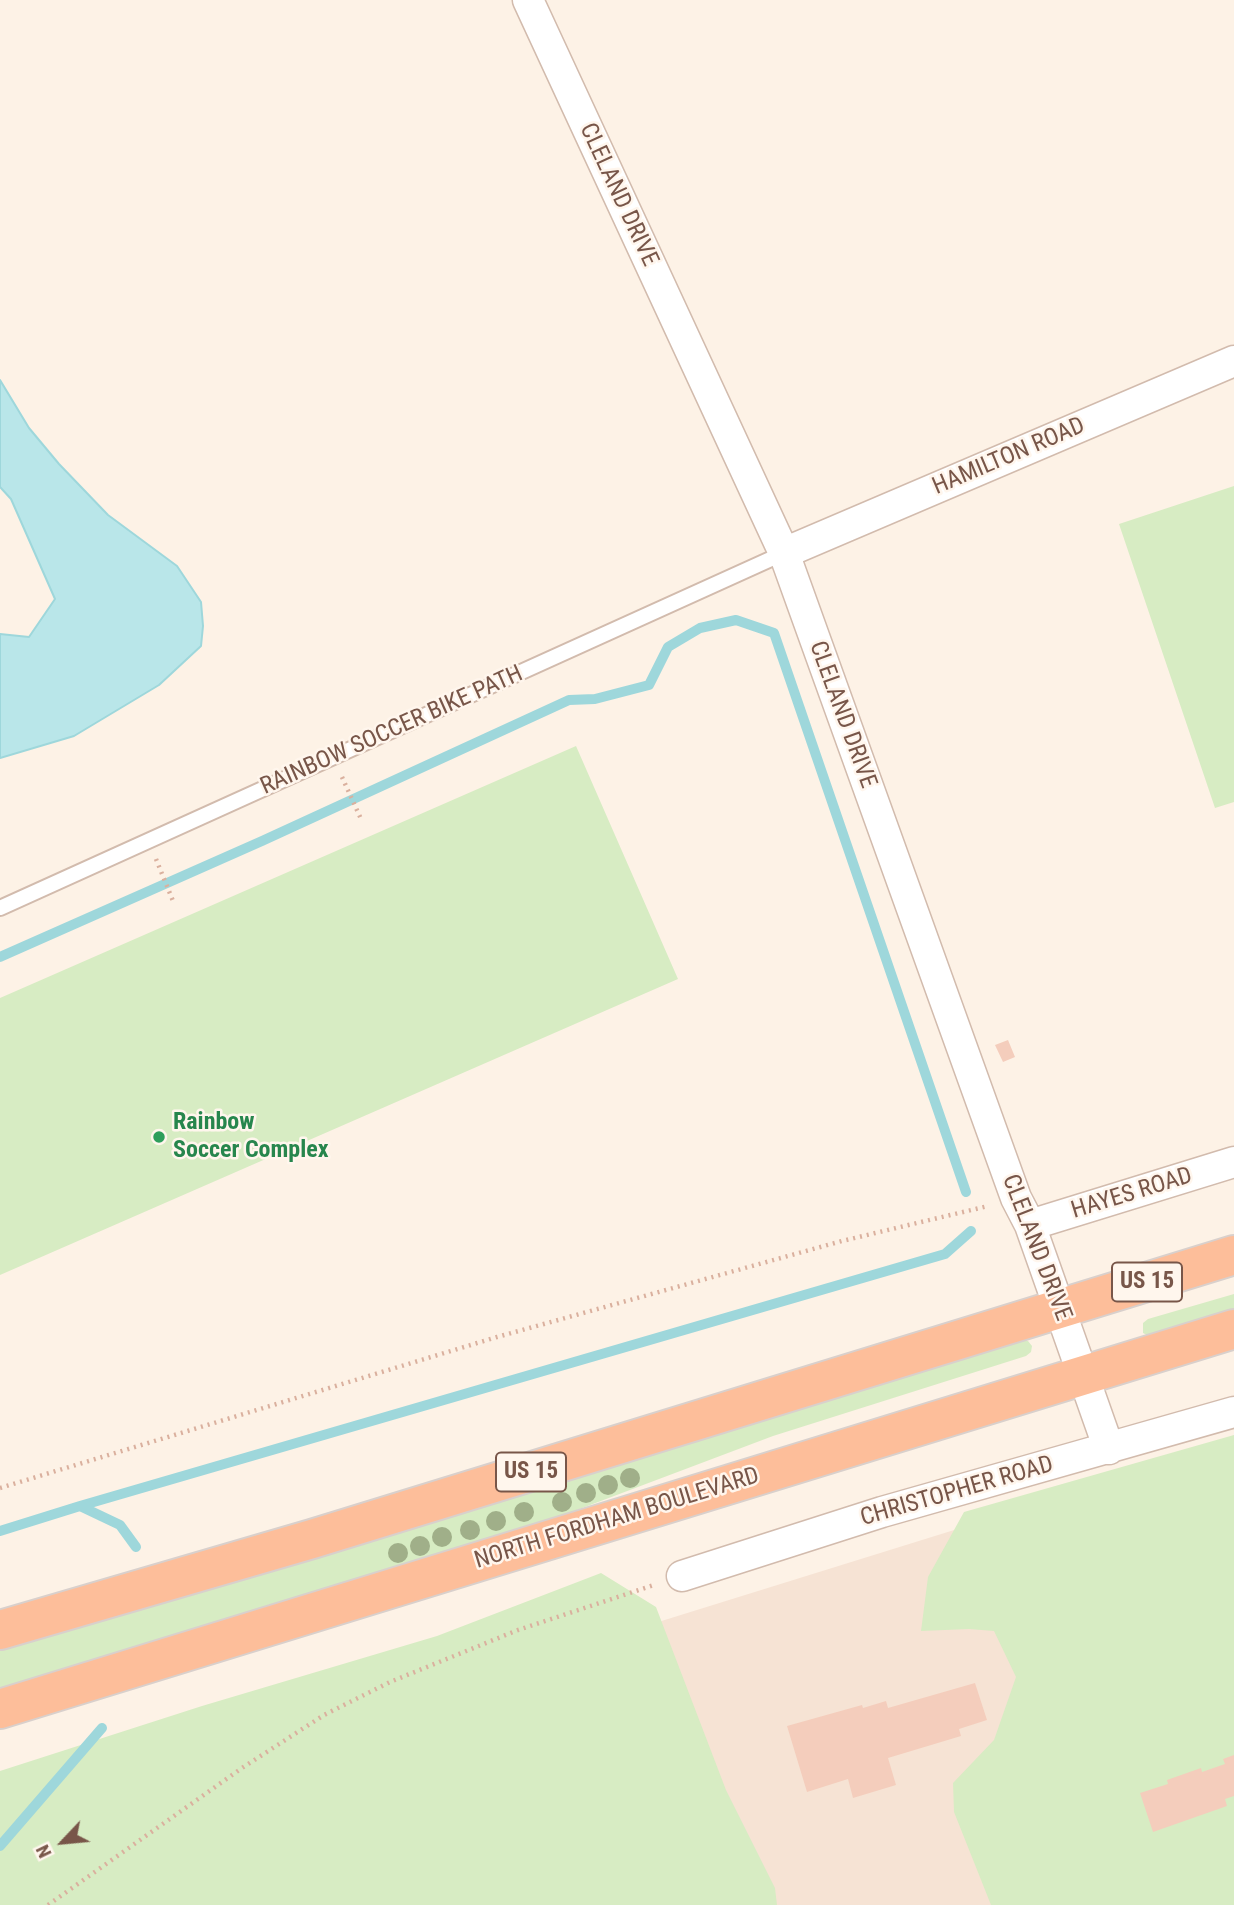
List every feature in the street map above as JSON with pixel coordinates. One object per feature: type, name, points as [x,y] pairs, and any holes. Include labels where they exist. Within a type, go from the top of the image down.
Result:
[{"type":"highway","name":"US 15","points":[[0,1630],[313,1539],[1234,1255]]},
{"type":"highway","name":"NORTH FORDHAM BOULEVARD","points":[[0,1709],[1234,1329]]},
{"type":"street","name":"CLELAND DRIVE","points":[[528,0],[784,553],[1016,1198],[1030,1225],[1109,1449]]},
{"type":"street","name":"HAMILTON ROAD","points":[[784,553],[1234,361]]},
{"type":"street","name":"HAYES ROAD","points":[[1030,1225],[1234,1162]]},
{"type":"street","name":"CHRISTOPHER ROAD","points":[[681,1576],[883,1512],[1234,1412]]},
{"type":"lane","name":"RAINBOW SOCCER BIKE PATH","points":[[0,908],[784,553]]},
{"type":"path","points":[[348,790],[360,819]]},
{"type":"path","points":[[161,871],[173,901]]},
{"type":"path","points":[[0,1489],[498,1337],[842,1241],[1016,1198]]},
{"type":"path","points":[[48,1905],[242,1768],[324,1715],[390,1682],[518,1630],[681,1576]]},
{"type":"shaded area","points":[[1234,1443],[1234,1905],[0,1905],[401,1702]]},
{"type":"green space","points":[[1234,486],[1234,802],[1215,808],[1119,524]]},
{"type":"green space","name":"Rainbow Soccer Complex","points":[[576,746],[678,979],[0,1275],[0,998]]},
{"type":"green space","points":[[1234,1294],[1234,1312],[1149,1336],[1143,1333],[1143,1323],[1148,1319]]},
{"type":"green space","points":[[1028,1341],[1032,1346],[1031,1352],[1026,1356],[773,1436],[516,1533],[0,1692],[0,1648],[364,1543]]},
{"type":"green space","points":[[1234,1435],[1234,1905],[991,1905],[954,1812],[953,1783],[994,1740],[1016,1677],[994,1631],[921,1631],[928,1577],[964,1512]]},
{"type":"green space","points":[[601,1573],[656,1607],[726,1790],[775,1888],[777,1905],[0,1905],[0,1771],[202,1706],[437,1636]]},
{"type":"water","points":[[0,380],[29,428],[59,464],[108,515],[177,566],[201,602],[203,626],[201,646],[159,685],[74,736],[0,758],[0,634],[29,637],[55,599],[11,499],[0,487]]},
{"type":"building","points":[[1008,1040],[1015,1057],[1003,1062],[995,1045]]},
{"type":"building","points":[[975,1683],[987,1720],[959,1729],[961,1736],[888,1758],[896,1785],[853,1798],[848,1779],[807,1792],[787,1726],[862,1705],[863,1708],[886,1701],[888,1708]]},
{"type":"building","points":[[1234,1755],[1234,1796],[1225,1799],[1227,1806],[1153,1832],[1140,1793],[1168,1784],[1167,1780],[1201,1768],[1202,1772],[1225,1764],[1223,1759]]},
{"type":"waterway","points":[[0,957],[262,841],[569,700],[595,699],[649,685],[668,647],[700,628],[736,620],[774,633],[966,1192]]},
{"type":"waterway","points":[[80,1506],[945,1254],[971,1231]]},
{"type":"waterway","points":[[0,1531],[80,1506],[120,1525],[136,1547]]},
{"type":"waterway","points":[[0,1846],[102,1728]]},
{"type":"place","name":"Rainbow Soccer Complex","points":[[159,1137]]}]
